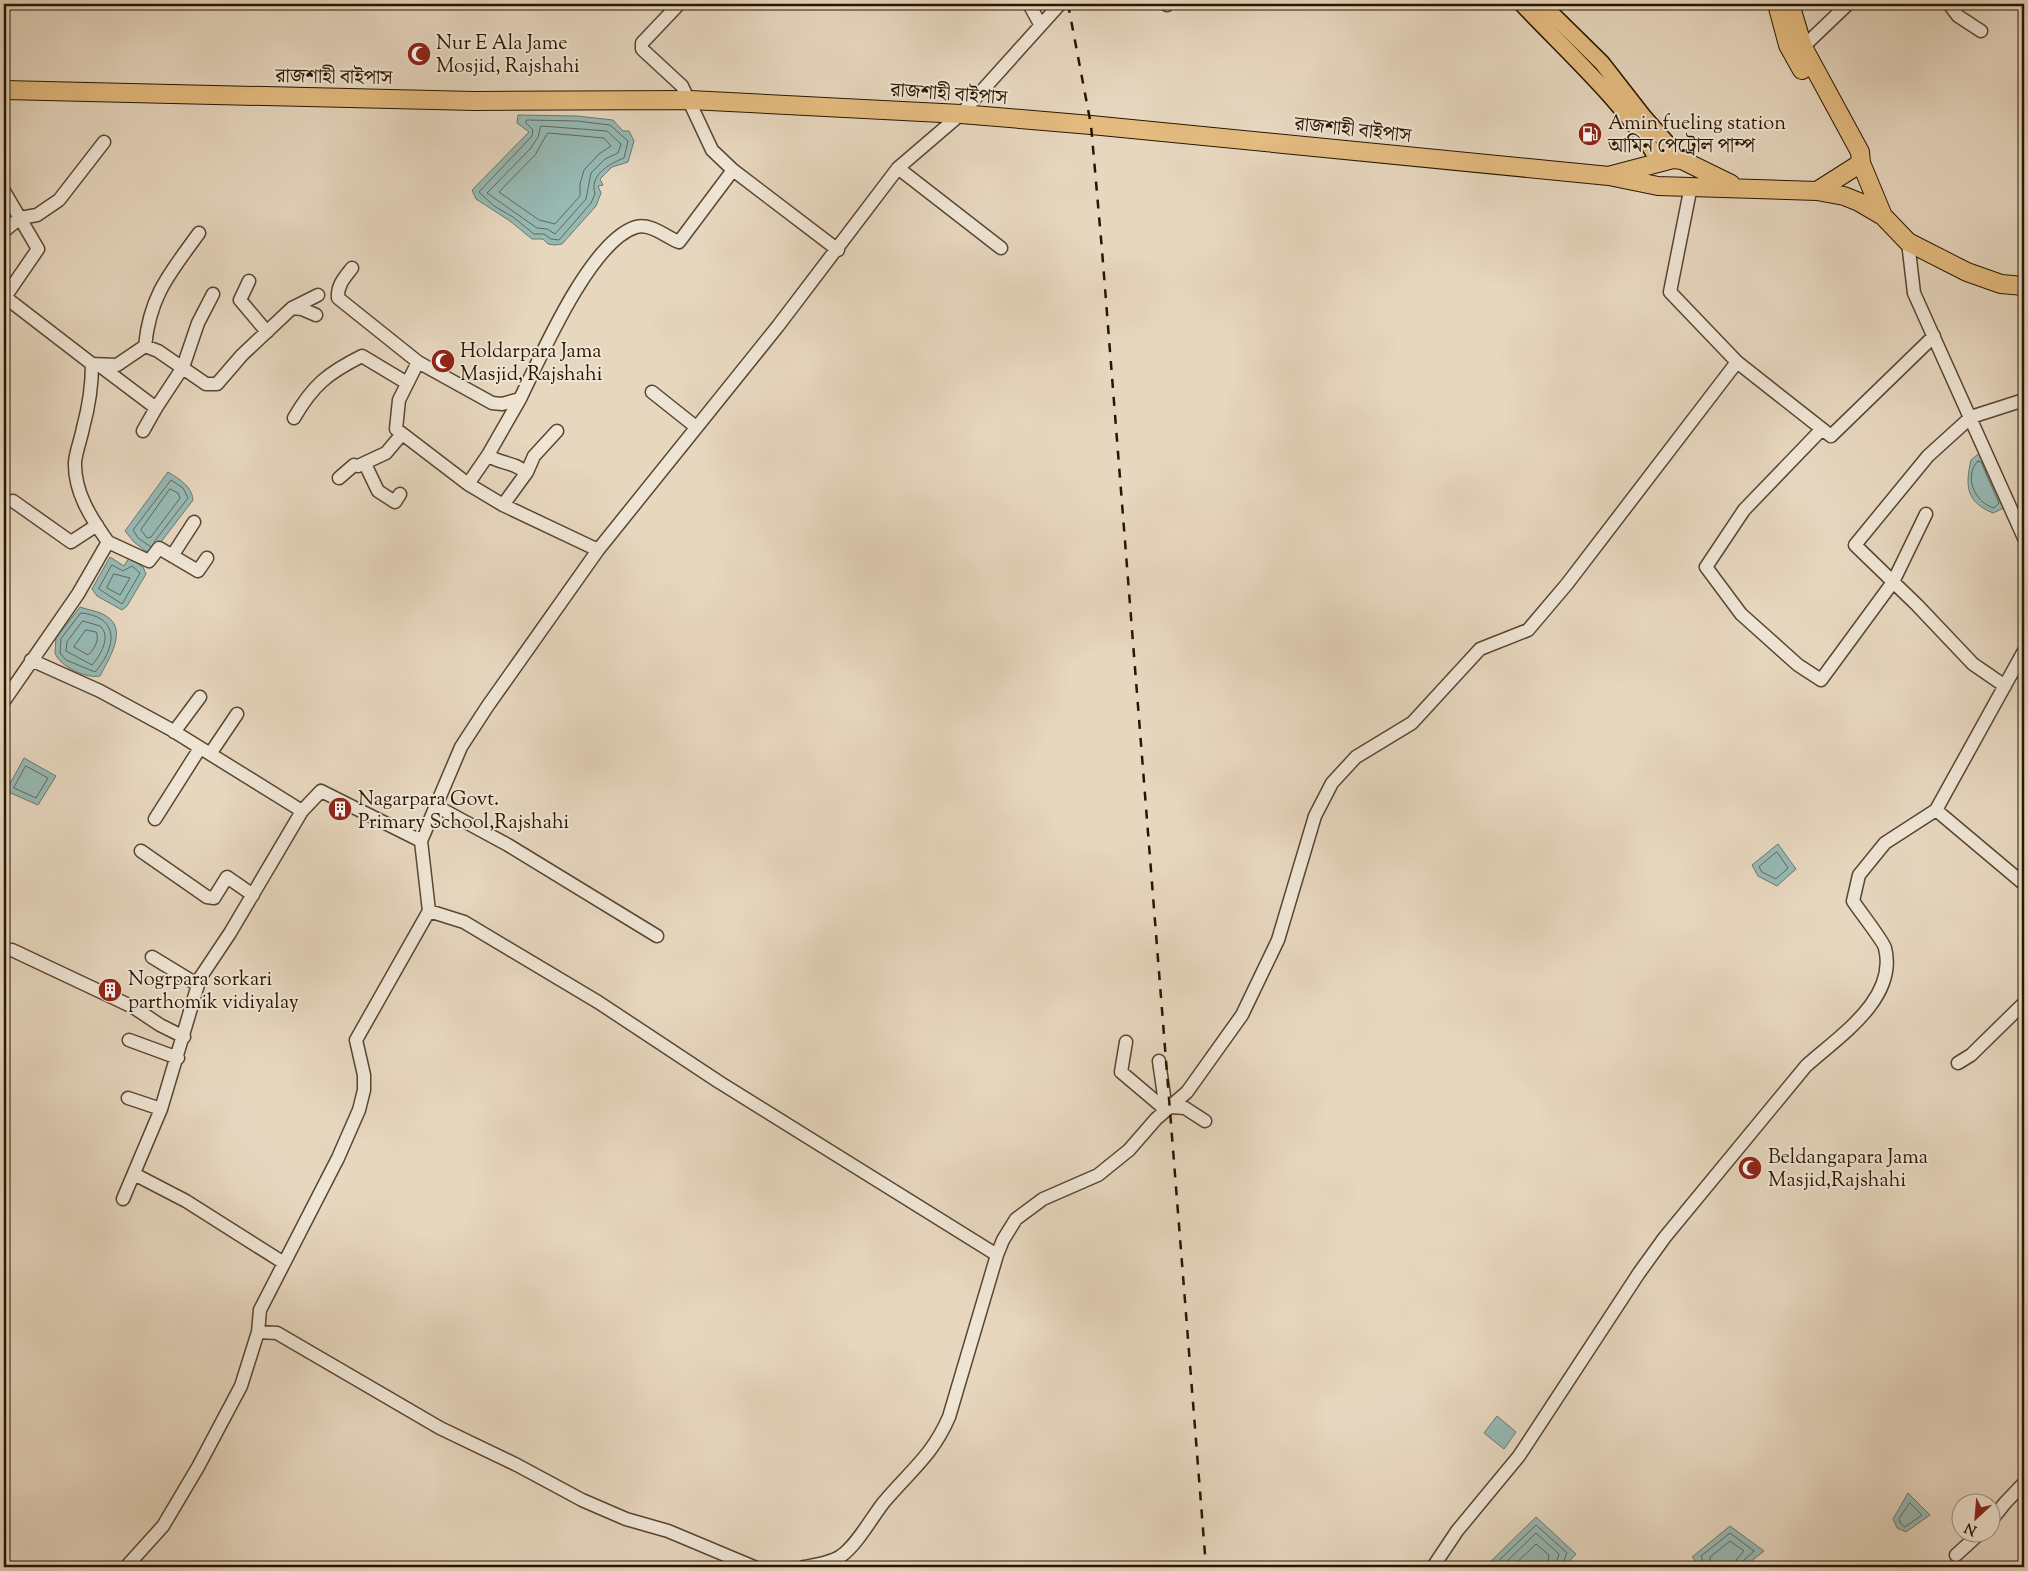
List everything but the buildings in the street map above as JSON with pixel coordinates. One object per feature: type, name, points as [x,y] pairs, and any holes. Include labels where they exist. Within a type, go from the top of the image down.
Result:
[{"type":"highway","points":[[1777,4],[1788,45],[1849,157],[1861,164]]},
{"type":"highway","points":[[1790,4],[1803,46],[1860,152],[1861,164],[1883,216],[1908,242],[1967,272],[2001,284],[2024,286]]},
{"type":"highway","name":"রাজশাহী বাইপাস","points":[[4,90],[465,100],[690,100],[961,114],[1609,176],[1658,186],[1817,191],[1859,202],[1883,216]]},
{"type":"highway","points":[[1609,176],[1674,159],[1682,160],[1712,176],[1744,188]]},
{"type":"highway","points":[[1658,186],[1659,162]]},
{"type":"highway","points":[[1817,191],[1861,164]]},
{"type":"main road","points":[[1522,4],[1620,109],[1648,142],[1659,162]]},
{"type":"main road","points":[[1542,4],[1602,63],[1644,117],[1682,160]]},
{"type":"street","points":[[679,4],[640,46],[682,86],[712,150],[733,170],[838,250]]},
{"type":"street","points":[[1029,4],[1040,24]]},
{"type":"street","points":[[126,1567],[163,1526],[198,1467],[241,1386],[258,1332],[260,1310],[338,1158],[359,1110],[364,1090],[364,1076],[356,1040],[429,910],[421,841],[461,747],[598,550],[838,250],[898,168],[961,114],[1060,4]]},
{"type":"street","points":[[1803,46],[1848,4]]},
{"type":"street","points":[[1949,4],[1958,16],[1981,31]]},
{"type":"street","points":[[4,231],[20,218],[37,215],[59,200],[104,142]]},
{"type":"street","points":[[898,168],[1001,248]]},
{"type":"street","points":[[468,484],[488,455],[520,399],[562,310],[599,256],[621,236],[637,227],[654,229],[679,242],[733,170]]},
{"type":"street","points":[[1691,186],[1670,292],[1737,362],[1831,436],[1934,336]]},
{"type":"street","points":[[4,191],[38,249],[4,297],[156,408]]},
{"type":"street","points":[[145,346],[147,320],[153,303],[165,281],[199,232]]},
{"type":"street","points":[[1908,242],[1914,293],[2024,538]]},
{"type":"street","points":[[352,268],[342,280],[337,291],[338,298],[418,362],[492,402],[502,404],[520,399]]},
{"type":"street","points":[[249,281],[240,300],[267,332]]},
{"type":"street","points":[[143,431],[183,367],[198,323],[213,294]]},
{"type":"street","points":[[145,346],[158,351],[206,384],[217,384],[242,355],[292,308],[318,295]]},
{"type":"street","points":[[292,308],[309,311],[316,315]]},
{"type":"street","points":[[96,364],[118,365],[145,346]]},
{"type":"street","points":[[294,418],[314,388],[332,373],[362,356],[407,383]]},
{"type":"street","points":[[418,362],[399,400],[396,429],[468,484],[503,505],[598,550]]},
{"type":"street","points":[[804,1567],[825,1563],[845,1553],[884,1502],[930,1452],[941,1435],[949,1416],[997,1255],[1003,1240],[1016,1219],[1043,1199],[1098,1175],[1129,1150],[1168,1108],[1187,1092],[1242,1015],[1278,940],[1315,816],[1332,783],[1356,757],[1412,724],[1480,649],[1528,630],[1567,584],[1737,362]]},
{"type":"street","points":[[96,364],[75,460],[77,482],[84,503],[108,542],[149,562],[159,548],[198,571],[207,558]]},
{"type":"street","points":[[652,392],[696,427]]},
{"type":"street","points":[[2005,686],[1973,664],[1855,545],[1928,456],[1971,417],[2024,400]]},
{"type":"street","points":[[1822,429],[1744,510],[1706,568],[1741,614],[1798,665],[1821,680],[1892,582],[1926,514]]},
{"type":"street","points":[[503,505],[526,473],[534,456],[557,431]]},
{"type":"street","points":[[339,478],[354,465],[365,464],[386,453],[402,434]]},
{"type":"street","points":[[488,455],[497,462],[515,463],[526,473]]},
{"type":"street","points":[[365,464],[378,491],[395,502],[400,494]]},
{"type":"street","points":[[13,501],[71,542],[97,525]]},
{"type":"street","points":[[172,556],[194,522]]},
{"type":"street","points":[[4,701],[78,594],[108,542]]},
{"type":"street","points":[[1433,1567],[1457,1531],[1519,1456],[1665,1237],[1806,1066],[1827,1046],[1851,1029],[1881,989],[1887,966],[1885,946],[1853,901],[1859,875],[1885,843],[1936,810],[2024,651]]},
{"type":"street","points":[[31,660],[100,692],[174,732],[302,811]]},
{"type":"street","points":[[174,732],[200,698]]},
{"type":"street","points":[[155,819],[205,751],[237,714]]},
{"type":"street","points":[[124,1198],[161,1109],[178,1058],[198,985],[302,811],[321,790],[421,841]]},
{"type":"street","points":[[436,806],[508,845],[657,936]]},
{"type":"street","points":[[1936,810],[2024,884]]},
{"type":"street","points":[[141,851],[207,897],[214,898],[227,877],[253,895]]},
{"type":"street","points":[[429,910],[464,922],[598,1002],[719,1082],[997,1255]]},
{"type":"street","points":[[12,950],[133,1007],[160,1025],[184,1037]]},
{"type":"street","points":[[152,957],[198,985]]},
{"type":"street","points":[[1958,1063],[1971,1055],[2024,1003]]},
{"type":"street","points":[[129,1040],[178,1058]]},
{"type":"street","points":[[1126,1042],[1121,1072],[1168,1108],[1185,1108],[1205,1121]]},
{"type":"street","points":[[1159,1061],[1168,1108]]},
{"type":"street","points":[[128,1098],[161,1109]]},
{"type":"street","points":[[134,1174],[194,1206],[284,1263]]},
{"type":"street","points":[[258,1332],[277,1333],[440,1428],[517,1465],[582,1500],[626,1519],[668,1531],[754,1567]]},
{"type":"street","points":[[2000,1509],[2024,1484]]},
{"type":"street","points":[[1956,1555],[1968,1544]]},
{"type":"water","points":[[518,115],[577,116],[613,120],[623,131],[629,131],[634,141],[628,162],[612,167],[600,179],[603,185],[598,186],[601,193],[596,206],[562,244],[548,244],[543,239],[532,239],[510,221],[476,199],[472,190],[529,132],[517,123]]},
{"type":"water","points":[[1982,451],[2006,507],[1993,513],[1977,504],[1968,485],[1971,460]]},
{"type":"water","points":[[168,472],[188,487],[193,500],[151,555],[134,542],[125,531]]},
{"type":"water","points":[[110,557],[124,566],[129,558],[143,567],[146,574],[127,606],[122,610],[97,596],[92,589]]},
{"type":"water","points":[[80,607],[103,614],[113,622],[116,629],[115,645],[100,676],[88,676],[74,671],[62,663],[55,653],[56,638]]},
{"type":"water","points":[[24,758],[56,776],[38,805],[6,791]]},
{"type":"water","points":[[1778,844],[1796,869],[1777,886],[1758,876],[1752,865]]},
{"type":"water","points":[[1497,1416],[1516,1432],[1504,1449],[1484,1433]]},
{"type":"water","points":[[1908,1493],[1930,1515],[1906,1532],[1897,1528],[1893,1519]]},
{"type":"water","points":[[1536,1517],[1576,1554],[1564,1567],[1485,1567]]},
{"type":"water","points":[[1730,1526],[1764,1551],[1744,1567],[1702,1567],[1692,1557]]},
{"type":"railway","points":[[1068,4],[1091,125],[1206,1567]]},
{"type":"place","name":"Nur E Ala Jame Mosjid, Rajshahi","points":[[419,54]]},
{"type":"place","name":"Amin fueling station আমিন পেট্রোল পাম্প","points":[[1590,134]]},
{"type":"place","name":"Holdarpara Jama Masjid, Rajshahi","points":[[443,361]]},
{"type":"place","name":"Nagarpara Govt. Primary School,Rajshahi","points":[[340,809]]},
{"type":"place","name":"Nogrpara sorkari parthomik vidiyalay","points":[[110,990]]},
{"type":"place","name":"Beldangapara Jama Masjid,Rajshahi","points":[[1750,1168]]}]
